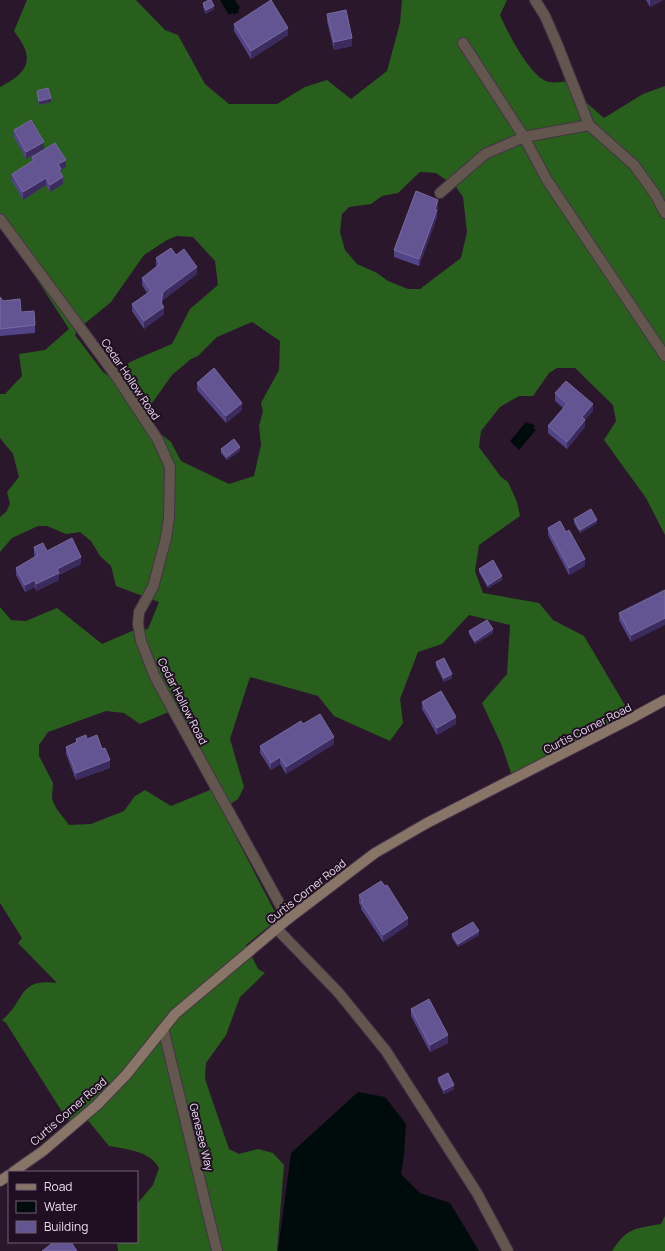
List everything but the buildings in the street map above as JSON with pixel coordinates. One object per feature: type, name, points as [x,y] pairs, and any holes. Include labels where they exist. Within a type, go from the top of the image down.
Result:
[{"type":"street","points":[[535,0],[545,16],[558,46],[589,125],[634,164],[655,194],[665,214]]},
{"type":"street","points":[[463,43],[524,137],[547,180],[665,356]]},
{"type":"street","points":[[440,193],[485,154],[524,137],[589,125]]},
{"type":"street","name":"Cedar Hollow Road","points":[[0,219],[116,376],[158,440],[170,467],[169,518],[166,538],[153,587],[139,612],[138,624],[141,641],[155,677],[288,919]]},
{"type":"street","name":"Curtis Corner Road","points":[[14,1171],[43,1151],[97,1105],[126,1075],[175,1014],[276,928],[375,853],[401,837],[665,700]]},
{"type":"street","points":[[276,928],[338,992],[386,1051],[476,1193],[508,1251]]},
{"type":"street","name":"Genesee Way","points":[[163,1028],[217,1251]]},
{"type":"green space","points":[[27,0],[136,0],[165,30],[178,35],[205,84],[229,104],[277,104],[305,87],[327,80],[351,99],[387,71],[400,23],[402,0],[507,0],[500,15],[520,53],[534,72],[542,79],[549,82],[568,81],[580,97],[604,118],[643,94],[665,86],[665,535],[646,498],[604,440],[616,421],[613,405],[575,368],[557,368],[549,373],[533,396],[519,396],[500,407],[481,431],[479,447],[501,477],[508,482],[517,502],[520,516],[479,545],[475,571],[483,593],[539,603],[553,620],[584,636],[629,712],[512,776],[502,746],[482,703],[507,674],[510,625],[469,615],[442,644],[418,652],[400,699],[403,723],[390,741],[334,716],[318,696],[250,677],[230,739],[244,787],[238,799],[224,808],[223,812],[277,916],[272,924],[246,945],[258,969],[265,973],[240,997],[226,1035],[206,1063],[205,1079],[229,1149],[239,1154],[258,1149],[273,1153],[284,1165],[277,1251],[118,1251],[117,1243],[138,1243],[138,1203],[153,1185],[159,1168],[155,1162],[144,1154],[109,1146],[86,1118],[74,1125],[66,1118],[6,1023],[2,1020],[10,1013],[28,988],[35,984],[44,982],[57,983],[18,943],[22,938],[0,903],[0,607],[11,620],[26,621],[57,608],[102,644],[132,631],[148,629],[159,602],[116,586],[111,566],[100,556],[91,541],[80,532],[66,534],[47,526],[38,526],[12,538],[0,552],[0,517],[6,512],[10,504],[7,492],[19,477],[13,454],[0,438],[0,394],[5,394],[22,376],[19,354],[45,350],[69,329],[0,222],[0,87],[20,74],[26,64],[26,53],[14,31]],"holes":[[[420,172],[436,173],[456,187],[463,197],[467,232],[461,258],[420,289],[408,289],[388,281],[377,273],[357,264],[345,250],[340,232],[342,214],[349,207],[371,204],[382,196],[398,193]],[[177,236],[193,237],[215,261],[218,285],[190,309],[172,344],[132,361],[109,376],[103,372],[75,335],[77,330],[111,302],[144,255],[167,240]],[[252,322],[280,341],[279,370],[261,403],[263,411],[259,426],[261,445],[254,476],[229,484],[181,461],[171,442],[143,420],[145,413],[172,375],[191,359],[198,356],[217,337]],[[106,711],[124,713],[140,724],[171,711],[207,779],[210,790],[171,806],[145,790],[135,796],[124,811],[91,824],[69,825],[56,808],[52,799],[53,783],[39,756],[39,745],[48,732]]]},
{"type":"green space","points":[[665,1216],[665,1251],[612,1251],[627,1233],[638,1228],[661,1224]]},
{"type":"water","points":[[220,0],[235,0],[240,8],[238,10],[239,12],[234,15],[233,13],[229,15]]},
{"type":"water","points":[[526,422],[535,426],[533,428],[536,430],[519,450],[510,441]]},
{"type":"water","points":[[358,1092],[385,1097],[406,1124],[401,1174],[420,1193],[450,1203],[479,1251],[278,1251],[291,1153]]}]
